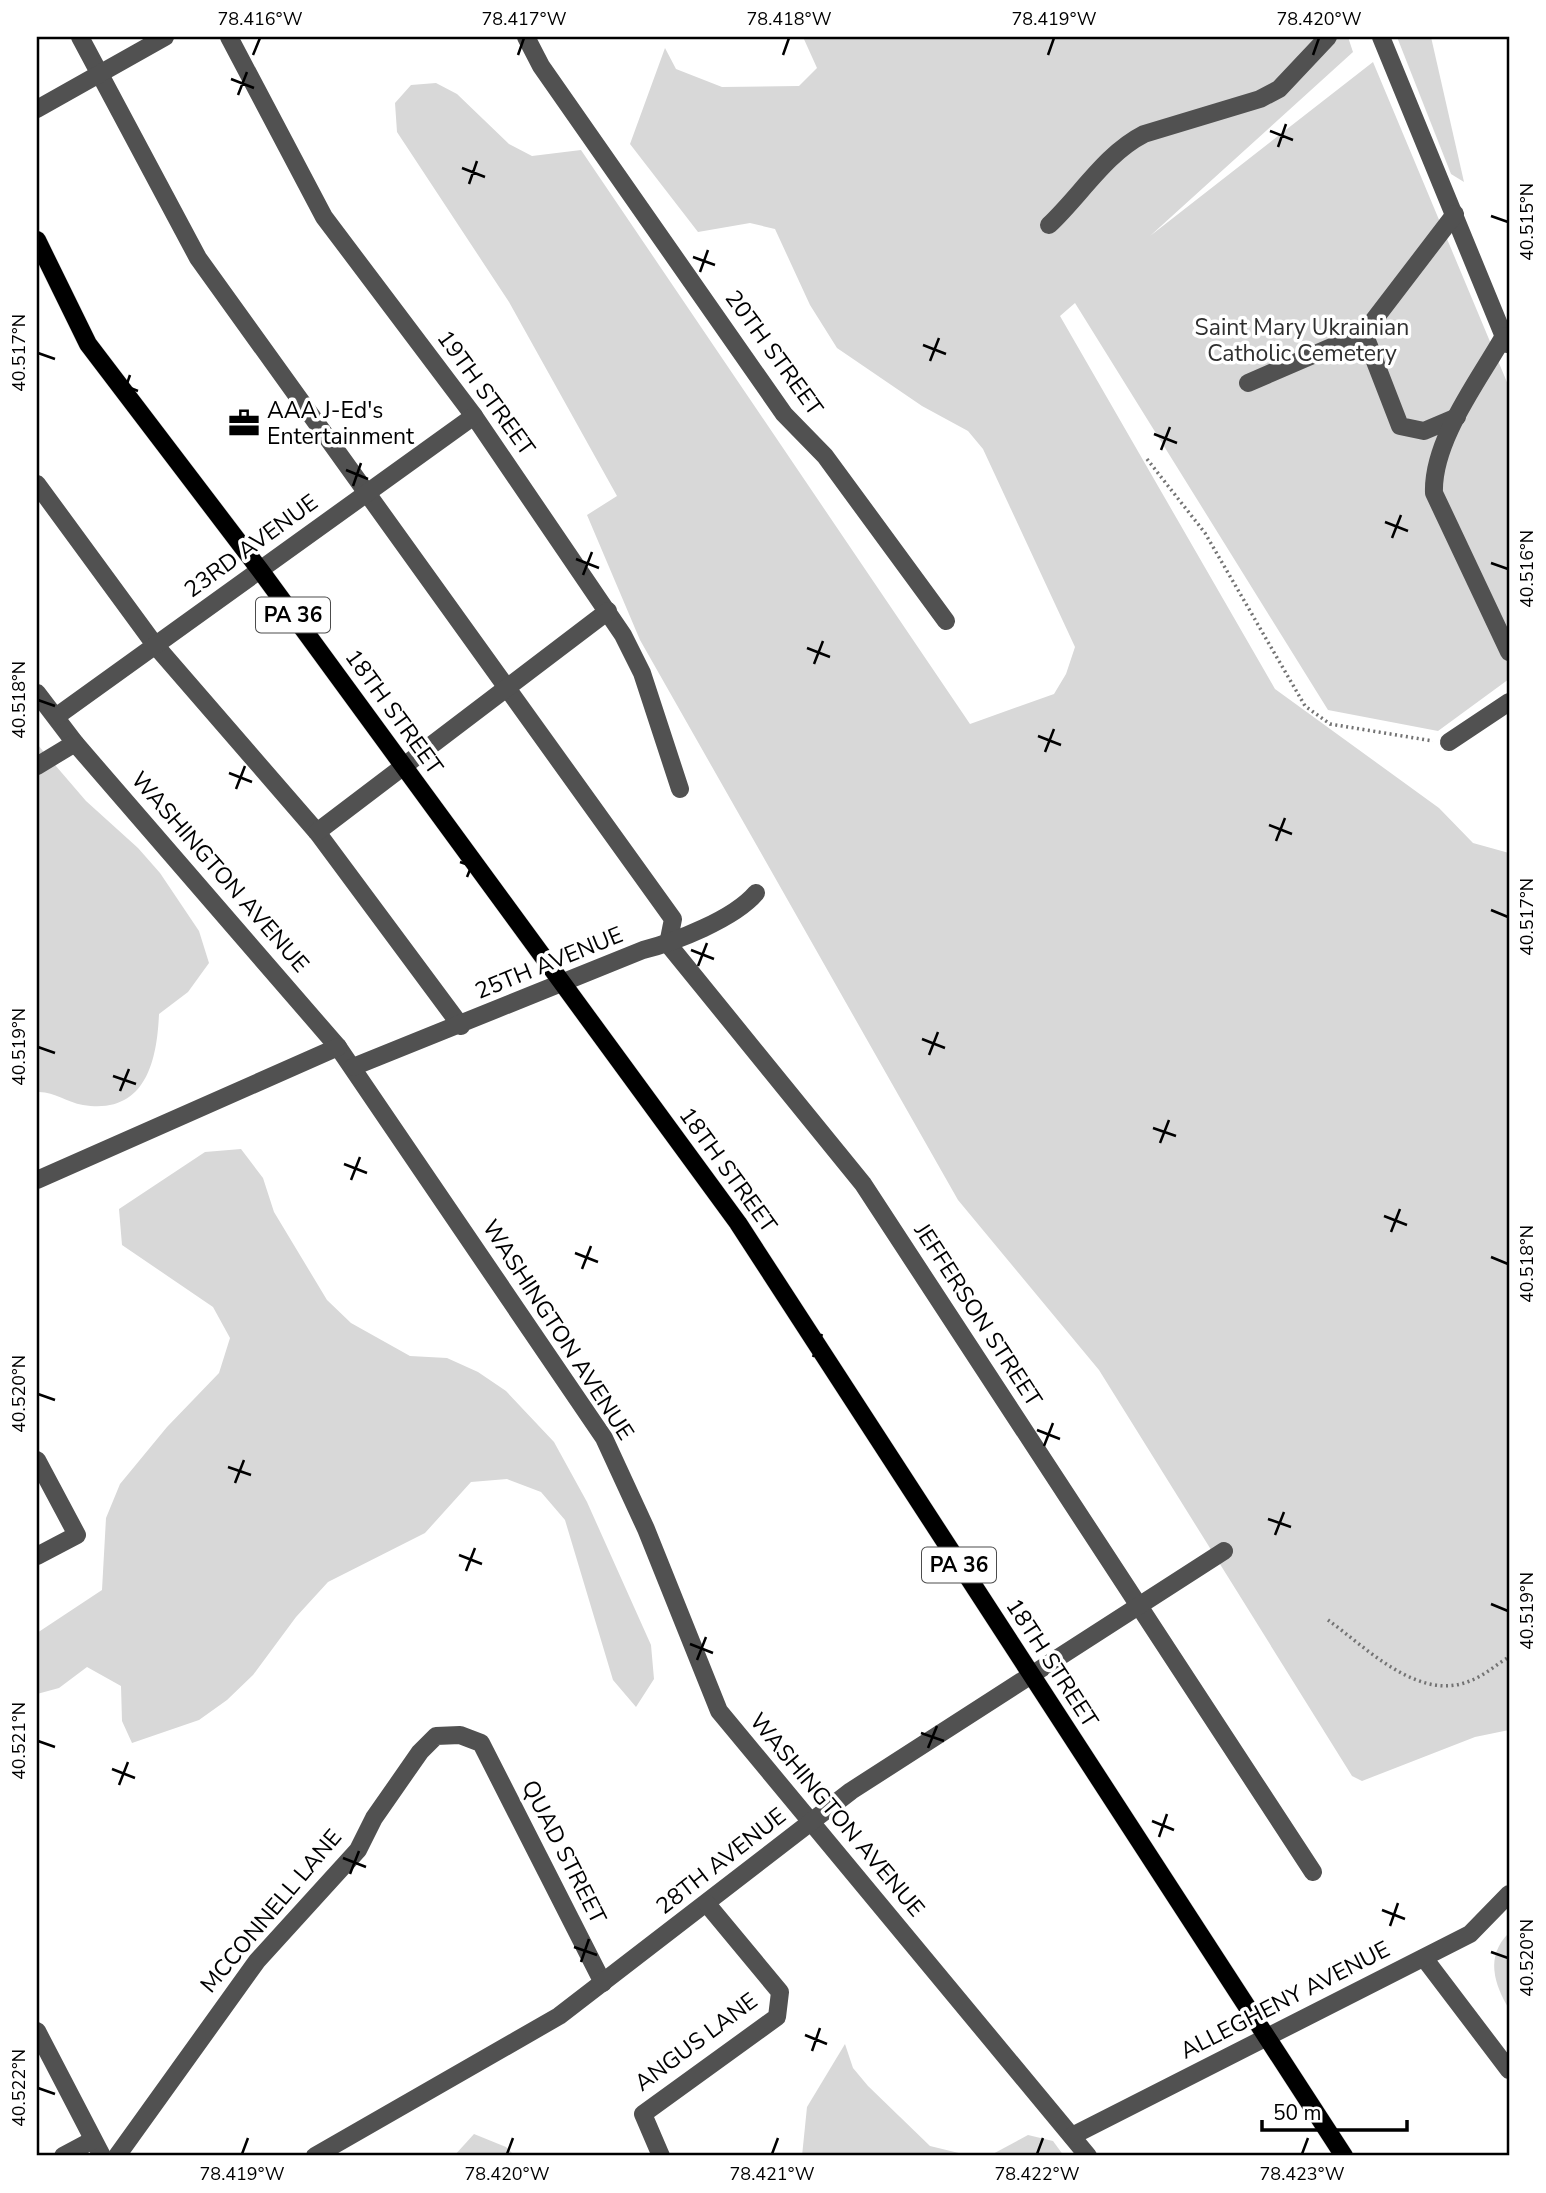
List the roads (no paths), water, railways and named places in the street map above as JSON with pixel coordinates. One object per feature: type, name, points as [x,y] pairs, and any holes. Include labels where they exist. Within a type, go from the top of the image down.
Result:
[{"type":"main road","name":"18TH STREET","points":[[37,240],[88,344],[260,569],[738,1223],[1344,2156]]},
{"type":"street","points":[[80,37],[198,258],[673,919],[668,944]]},
{"type":"street","points":[[37,109],[165,37]]},
{"type":"street","name":"19TH STREET","points":[[229,37],[324,217],[474,416],[608,611],[642,673],[680,789]]},
{"type":"street","name":"20TH STREET","points":[[526,37],[541,66],[784,414],[825,456],[946,621]]},
{"type":"street","points":[[1049,225],[1128,142],[1144,134],[1260,99],[1279,89],[1328,37]]},
{"type":"street","points":[[1381,37],[1507,342],[1457,418],[1436,464],[1434,493],[1509,652]]},
{"type":"street","points":[[1248,383],[1364,333],[1455,214]]},
{"type":"street","points":[[1364,333],[1400,426],[1424,431],[1457,418]]},
{"type":"street","name":"23RD AVENUE","points":[[57,716],[474,416]]},
{"type":"street","points":[[37,484],[155,645],[317,832],[461,1026]]},
{"type":"street","points":[[317,832],[608,611]]},
{"type":"street","name":"WASHINGTON AVENUE","points":[[37,693],[75,743],[338,1047],[604,1438],[646,1529],[719,1711],[1088,2156]]},
{"type":"street","points":[[1449,742],[1509,702]]},
{"type":"street","points":[[37,766],[75,743]]},
{"type":"street","name":"25TH AVENUE","points":[[353,1067],[461,1026],[643,950],[668,944],[746,905],[756,893]]},
{"type":"street","name":"JEFFERSON STREET","points":[[668,944],[863,1184],[1313,1872]]},
{"type":"street","points":[[37,1180],[338,1047]]},
{"type":"street","points":[[37,1460],[77,1535],[37,1556]]},
{"type":"street","name":"28TH AVENUE","points":[[314,2156],[514,2043],[603,1983],[851,1791],[1224,1551]]},
{"type":"street","name":"MCCONNELL LANE","points":[[117,2156],[257,1961],[358,1850],[374,1818],[420,1752],[436,1737],[460,1735],[481,1743]]},
{"type":"street","name":"QUAD STREET","points":[[481,1743],[603,1983]]},
{"type":"street","name":"ALLEGHENY AVENUE","points":[[1072,2136],[1264,2036],[1470,1934],[1509,1894]]},
{"type":"street","name":"ANGUS LANE","points":[[661,2156],[643,2114],[777,2017],[780,1992],[707,1904]]},
{"type":"street","points":[[1424,1958],[1509,2070]]},
{"type":"street","points":[[37,2031],[102,2156]]},
{"type":"street","points":[[63,2156],[93,2140]]},
{"type":"place","name":"AAA J-Ed's Entertainment","points":[[244,423]]},
{"type":"park label","name":"Saint Mary Ukrainian Catholic Cemetery","points":[[1302,340]]}]
